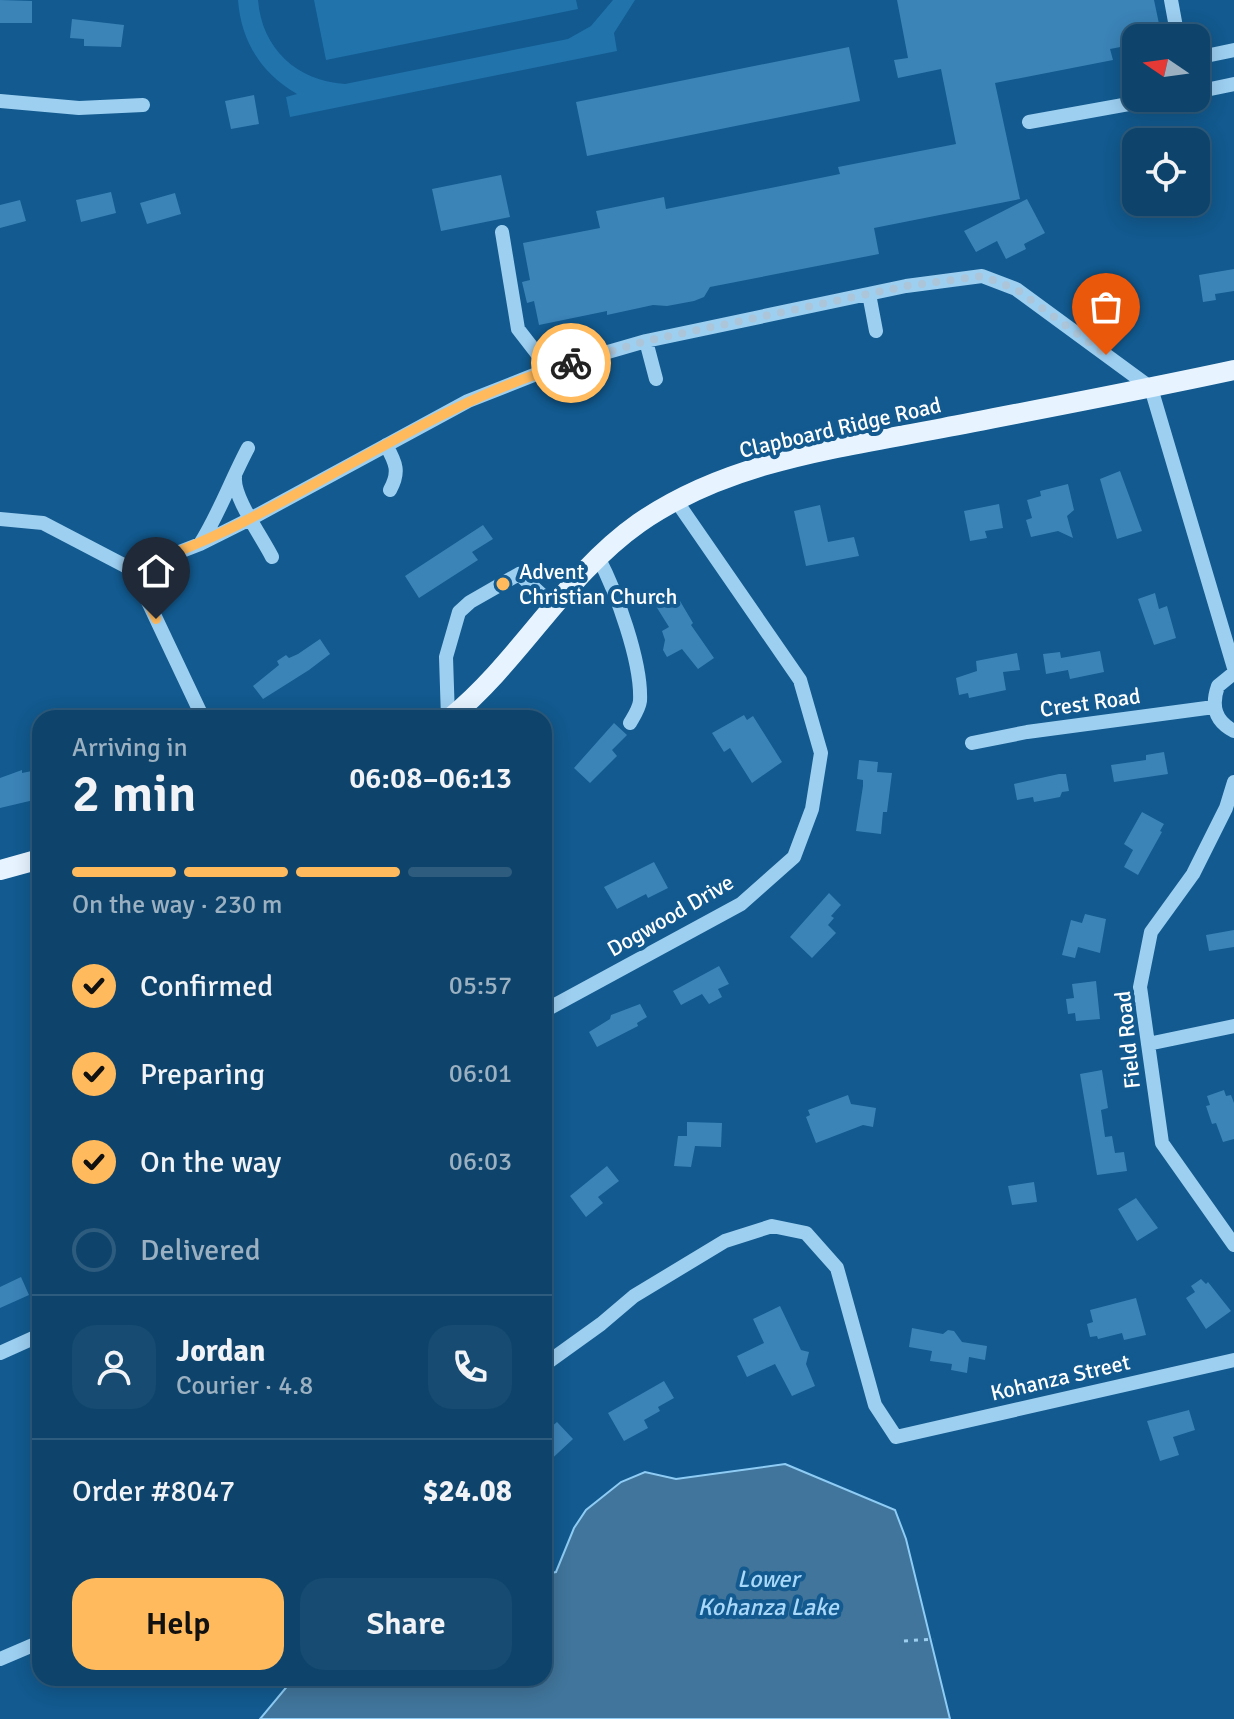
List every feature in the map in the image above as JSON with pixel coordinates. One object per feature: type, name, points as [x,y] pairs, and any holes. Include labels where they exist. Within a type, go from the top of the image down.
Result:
[{"type":"main road","name":"Clapboard Ridge Road","points":[[457,710],[505,665],[598,557],[636,525],[675,499],[719,480],[807,454],[1234,370]]},
{"type":"main road","points":[[0,870],[32,861]]},
{"type":"street","points":[[1171,0],[1175,24]]},
{"type":"street","points":[[1210,55],[1234,50]]},
{"type":"street","points":[[1210,89],[1234,84]]},
{"type":"street","points":[[0,101],[79,108],[143,105]]},
{"type":"street","points":[[1029,122],[1122,105]]},
{"type":"street","points":[[502,232],[518,329],[549,369]]},
{"type":"street","points":[[133,570],[200,544],[252,518],[468,401],[549,369],[646,341],[906,286],[982,276],[1016,289],[1151,388],[1234,670],[1218,686],[1214,707],[1218,718],[1234,731]]},
{"type":"street","points":[[869,294],[876,331]]},
{"type":"street","points":[[646,341],[656,379]]},
{"type":"street","points":[[386,445],[397,467],[396,479],[390,490]]},
{"type":"street","points":[[200,544],[216,520],[248,448]]},
{"type":"street","points":[[235,472],[234,487],[272,557]]},
{"type":"street","name":"Dogwood Drive","points":[[552,1007],[741,904],[794,857],[812,809],[821,753],[800,680],[675,499]]},
{"type":"street","points":[[0,519],[43,523],[133,570],[199,710]]},
{"type":"street","points":[[598,557],[613,585],[635,659],[640,701],[630,723]]},
{"type":"street","points":[[449,710],[446,657],[459,612],[470,602],[519,574],[555,607]]},
{"type":"street","name":"Crest Road","points":[[972,743],[1027,732],[1214,707]]},
{"type":"street","name":"Field Road","points":[[1234,782],[1226,808],[1193,874],[1151,932],[1140,987],[1162,1143],[1234,1245]]},
{"type":"street","points":[[1148,1044],[1234,1026]]},
{"type":"street","name":"Kohanza Street","points":[[552,1359],[634,1296],[725,1241],[772,1226],[806,1233],[837,1268],[875,1405],[896,1437],[1234,1360]]},
{"type":"street","points":[[0,1353],[32,1339]]},
{"type":"street","points":[[0,1659],[32,1645]]},
{"type":"path","points":[[904,1641],[934,1639]]},
{"type":"shaded area","points":[[238,0],[258,0],[267,33],[285,59],[297,69],[328,82],[345,84],[568,39],[591,26],[613,0],[635,0],[614,33],[617,51],[290,117],[286,97],[297,94],[273,76],[255,54],[243,29]]},
{"type":"shaded area","points":[[314,0],[576,0],[578,9],[326,60]]},
{"type":"water","name":"Lower Kohanza Lake","points":[[785,1464],[895,1510],[906,1539],[950,1719],[260,1719],[287,1686],[552,1686],[552,1573],[556,1572],[574,1528],[586,1510],[621,1482],[645,1472],[676,1479]]},
{"type":"building","points":[[0,0],[32,1],[32,23],[0,23]]},
{"type":"building","points":[[897,0],[1154,0],[1159,24],[1122,24],[1122,47],[1110,49],[1113,60],[995,83],[1020,199],[874,228],[879,254],[710,287],[704,297],[694,301],[653,305],[607,315],[607,311],[539,325],[534,301],[527,303],[522,282],[530,280],[523,243],[600,228],[596,211],[664,197],[666,209],[840,174],[838,167],[956,144],[941,69],[898,78],[894,60],[908,58]]},
{"type":"building","points":[[72,19],[124,25],[121,47],[84,46],[84,39],[70,38]]},
{"type":"building","points":[[849,47],[860,101],[587,156],[576,102]]},
{"type":"building","points":[[254,95],[259,124],[231,129],[225,101]]},
{"type":"building","points":[[501,175],[510,217],[441,231],[432,189]]},
{"type":"building","points":[[111,192],[116,213],[81,222],[76,200]]},
{"type":"building","points":[[175,193],[181,214],[147,224],[140,203]]},
{"type":"building","points":[[1027,199],[1045,233],[1024,244],[1026,249],[1006,259],[997,241],[976,252],[964,231]]},
{"type":"building","points":[[20,200],[26,221],[0,228],[0,205]]},
{"type":"building","points":[[1234,269],[1234,291],[1215,294],[1216,300],[1203,302],[1199,275]]},
{"type":"building","points":[[1120,471],[1142,531],[1117,539],[1100,479]]},
{"type":"building","points":[[1068,484],[1074,510],[1067,516],[1073,538],[1058,531],[1031,537],[1026,520],[1032,518],[1027,500],[1041,496],[1040,491]]},
{"type":"building","points":[[999,504],[1003,528],[985,531],[987,538],[970,541],[964,511]]},
{"type":"building","points":[[820,505],[828,542],[854,537],[859,556],[806,566],[794,511]]},
{"type":"building","points":[[483,525],[493,539],[472,552],[478,560],[419,598],[405,576]]},
{"type":"building","points":[[670,593],[676,603],[680,601],[693,623],[691,625],[714,658],[698,669],[682,649],[667,657],[663,650],[665,640],[662,631],[669,627],[654,603]]},
{"type":"building","points":[[1155,593],[1159,609],[1167,606],[1176,638],[1154,645],[1138,599]]},
{"type":"building","points":[[320,639],[330,654],[263,699],[253,686],[279,665],[277,661],[286,655],[289,658],[298,654]]},
{"type":"building","points":[[1100,651],[1104,672],[1070,679],[1068,670],[1046,674],[1043,654],[1060,652],[1061,658]]},
{"type":"building","points":[[1017,653],[1020,670],[1003,672],[1006,690],[969,698],[968,693],[959,695],[956,678],[977,671],[976,661]]},
{"type":"building","points":[[744,715],[747,720],[753,716],[782,762],[752,783],[730,748],[724,752],[712,733]]},
{"type":"building","points":[[614,723],[627,735],[612,750],[617,756],[590,783],[574,768]]},
{"type":"building","points":[[1164,752],[1168,774],[1114,782],[1111,765],[1146,760],[1146,755]]},
{"type":"building","points":[[859,760],[878,762],[877,772],[892,773],[881,834],[856,831],[863,786],[863,780],[857,779]]},
{"type":"building","points":[[22,770],[22,773],[32,771],[32,800],[0,808],[0,778]]},
{"type":"building","points":[[1066,774],[1069,791],[1062,792],[1060,797],[1034,802],[1033,797],[1017,800],[1014,784]]},
{"type":"building","points":[[1142,812],[1164,824],[1138,875],[1124,867],[1133,850],[1124,844]]},
{"type":"building","points":[[654,862],[668,888],[648,898],[646,894],[617,909],[604,887]]},
{"type":"building","points":[[829,893],[841,905],[828,925],[836,933],[812,958],[790,937]]},
{"type":"building","points":[[1085,914],[1106,919],[1100,953],[1078,947],[1075,958],[1062,955],[1071,920],[1082,923]]},
{"type":"building","points":[[1234,930],[1234,947],[1209,951],[1206,935]]},
{"type":"building","points":[[719,966],[729,984],[718,989],[722,997],[709,1004],[702,994],[681,1005],[673,991]]},
{"type":"building","points":[[1096,981],[1100,1019],[1076,1021],[1075,1013],[1068,1014],[1066,999],[1074,998],[1072,984]]},
{"type":"building","points":[[640,1004],[647,1017],[637,1023],[638,1026],[597,1047],[589,1032],[610,1019],[611,1015]]},
{"type":"building","points":[[1102,1070],[1108,1108],[1101,1110],[1105,1137],[1112,1136],[1115,1153],[1124,1152],[1127,1171],[1097,1175],[1080,1074]]},
{"type":"building","points":[[1224,1090],[1226,1096],[1231,1095],[1234,1103],[1234,1139],[1223,1142],[1206,1106],[1210,1105],[1207,1096]]},
{"type":"building","points":[[848,1095],[851,1104],[876,1108],[873,1127],[863,1125],[816,1143],[806,1117],[810,1115],[808,1110]]},
{"type":"building","points":[[687,1122],[722,1123],[721,1147],[695,1146],[691,1167],[674,1166],[678,1136],[687,1136]]},
{"type":"building","points":[[607,1166],[619,1181],[598,1197],[603,1203],[586,1217],[570,1196]]},
{"type":"building","points":[[1034,1182],[1037,1202],[1012,1205],[1008,1186]]},
{"type":"building","points":[[1136,1198],[1158,1228],[1137,1241],[1118,1209]]},
{"type":"building","points":[[21,1277],[29,1295],[0,1308],[0,1287]]},
{"type":"building","points":[[1201,1279],[1206,1284],[1208,1282],[1231,1311],[1206,1329],[1186,1298],[1195,1292],[1191,1286]]},
{"type":"building","points":[[1136,1298],[1146,1335],[1124,1340],[1122,1333],[1098,1339],[1097,1336],[1090,1337],[1087,1324],[1093,1322],[1090,1310]]},
{"type":"building","points":[[780,1306],[801,1350],[809,1352],[806,1364],[815,1386],[792,1396],[775,1364],[747,1377],[737,1356],[764,1343],[753,1319]]},
{"type":"building","points":[[912,1328],[943,1334],[948,1330],[954,1331],[962,1342],[987,1346],[985,1360],[969,1357],[967,1373],[951,1370],[952,1364],[930,1361],[932,1351],[909,1347]]},
{"type":"building","points":[[664,1381],[674,1398],[644,1420],[648,1428],[624,1441],[608,1413]]},
{"type":"building","points":[[1189,1410],[1195,1430],[1173,1437],[1179,1455],[1160,1461],[1147,1421]]},
{"type":"building","points":[[557,1422],[573,1439],[552,1459],[552,1426]]},
{"type":"way so far","points":[[571,363],[646,341],[906,286],[982,276],[1016,289],[1106,355]]},
{"type":"place","name":"Advent Christian Church","points":[[503,584]]},
{"type":"route","points":[[156,619],[133,570],[200,544],[252,518],[468,401],[571,363]]}]
